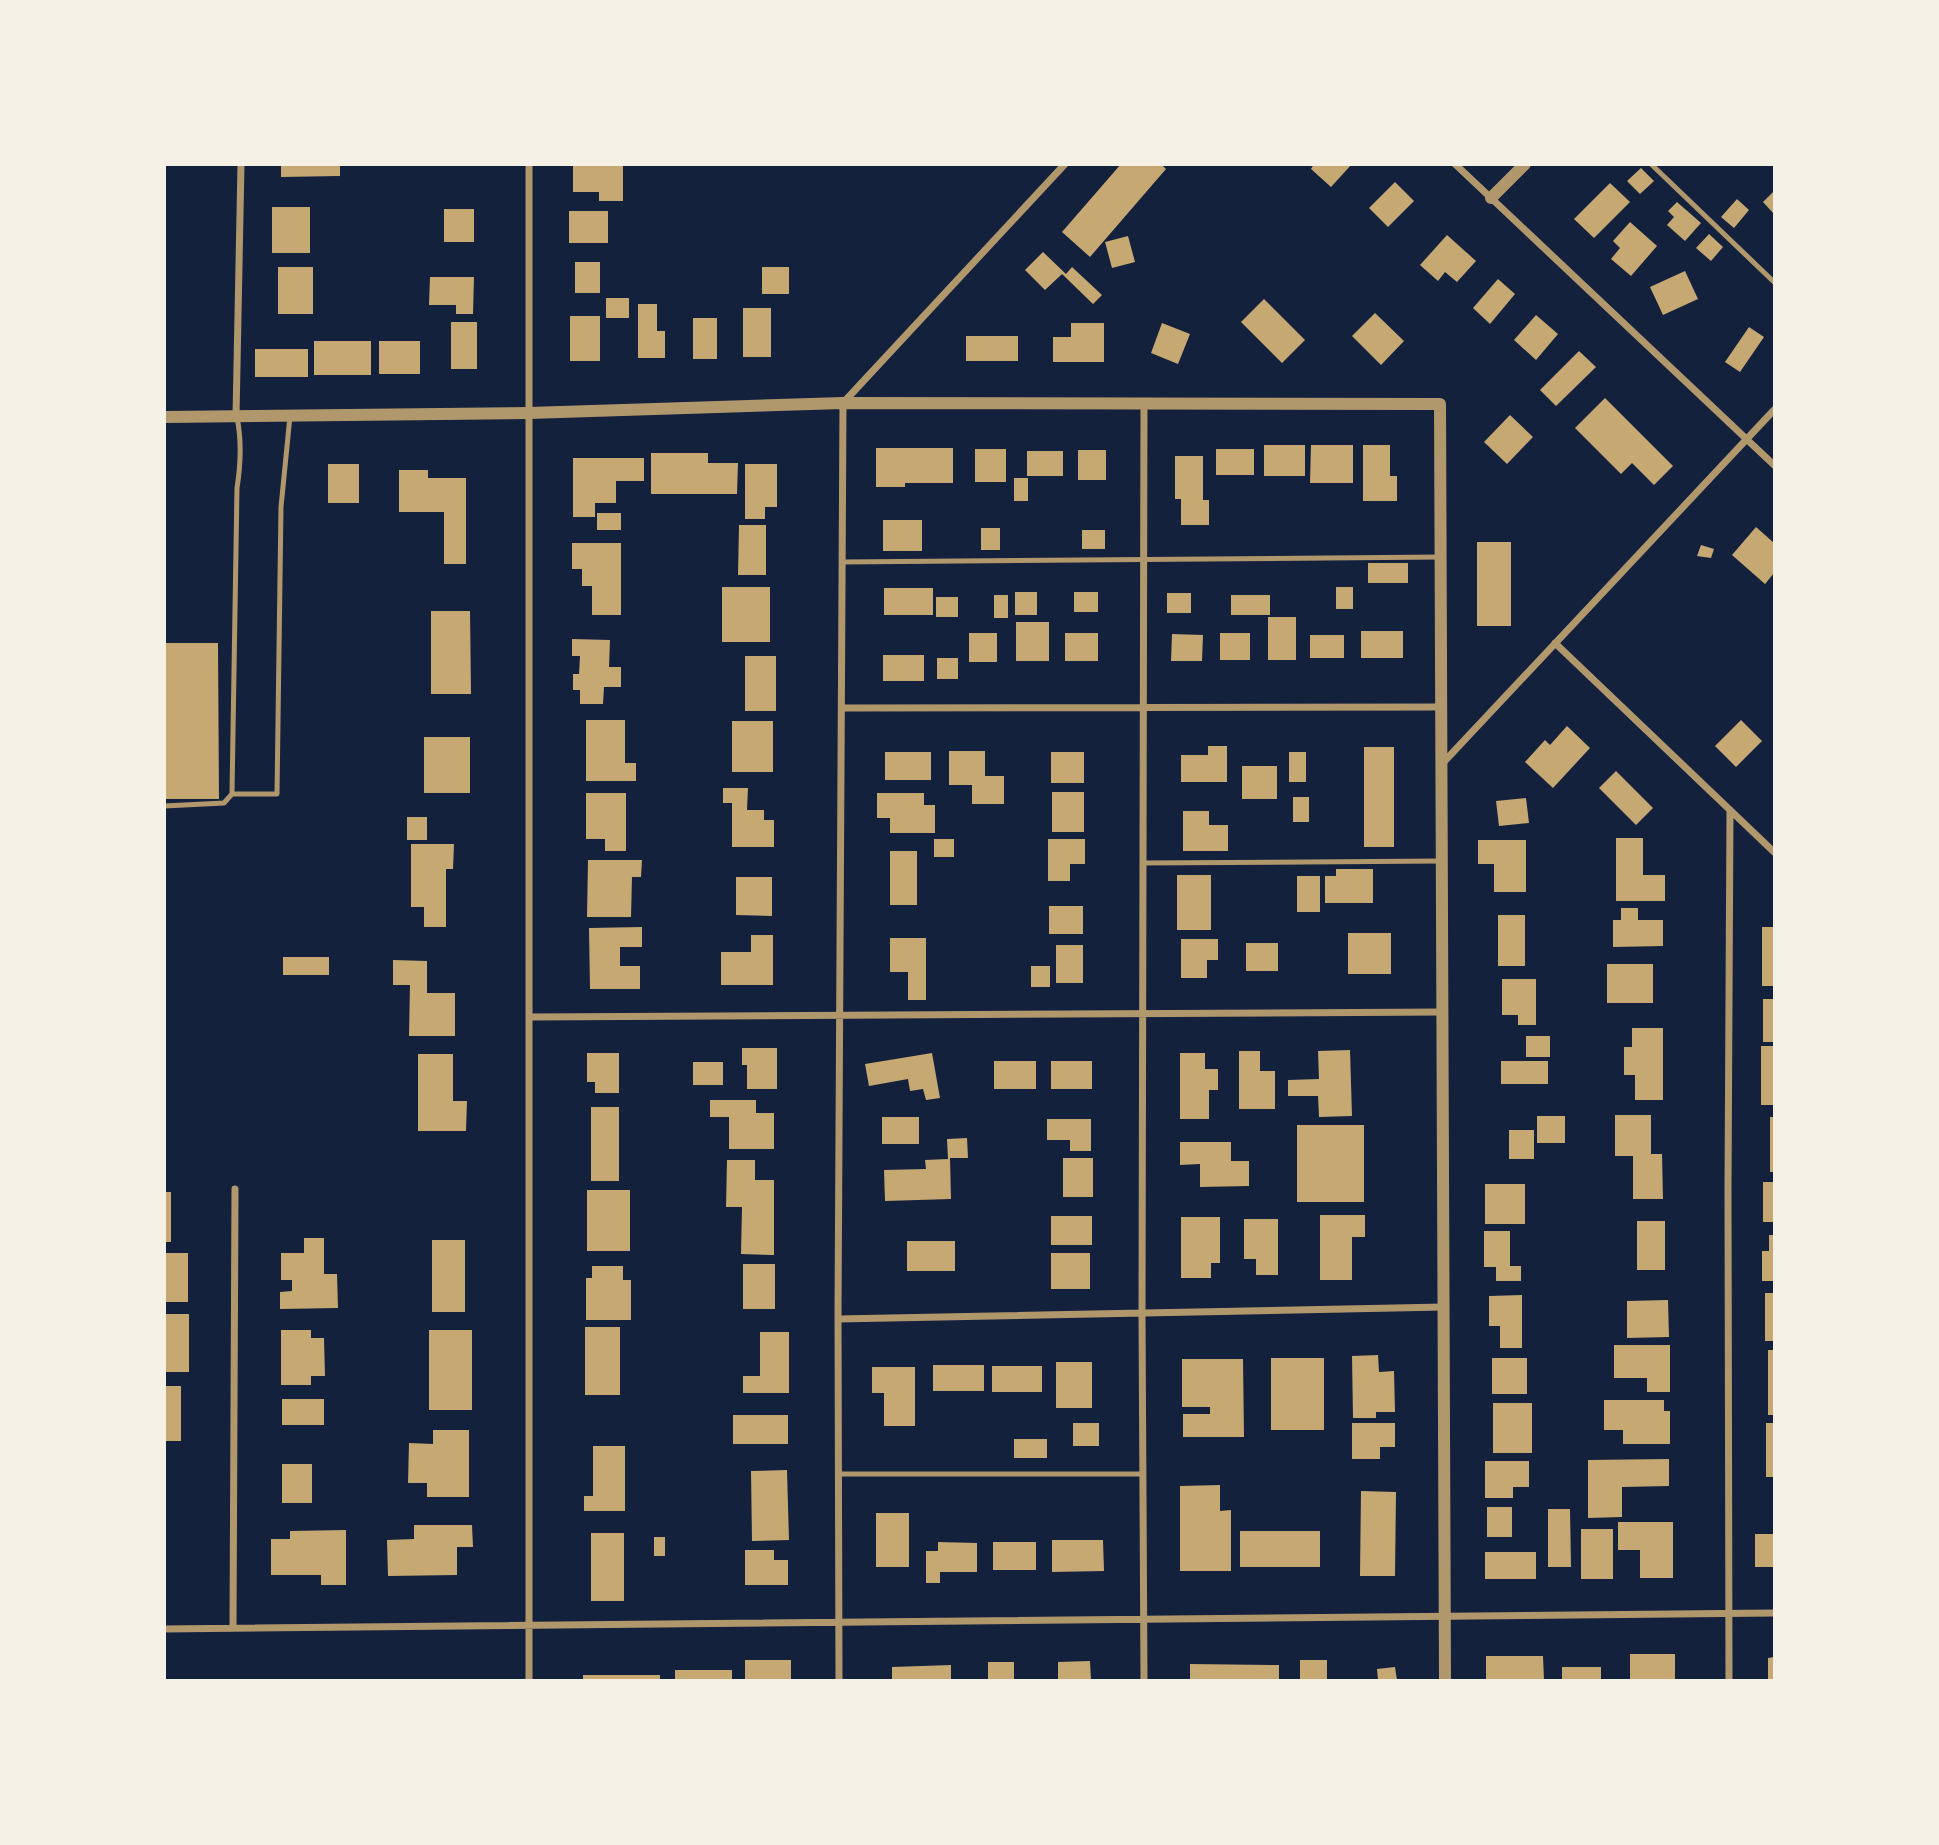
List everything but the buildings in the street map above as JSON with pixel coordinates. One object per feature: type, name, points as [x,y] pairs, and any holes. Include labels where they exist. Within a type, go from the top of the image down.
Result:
[{"type":"street","points":[[236,416],[241,164]]},
{"type":"street","points":[[528,164],[529,1681]]},
{"type":"street","points":[[839,1681],[838,1319],[843,403],[1065,164]]},
{"type":"street","points":[[1455,164],[1774,465]]},
{"type":"street","points":[[1491,198],[1525,164]]},
{"type":"street","points":[[1144,402],[1144,1681]]},
{"type":"street","points":[[164,417],[529,413],[843,403],[1440,404],[1445,1681]]},
{"type":"street","points":[[1442,764],[1774,410]]},
{"type":"street","points":[[1555,643],[1774,852]]},
{"type":"street","points":[[842,708],[1441,707]]},
{"type":"street","points":[[1729,1681],[1730,810]]},
{"type":"street","points":[[529,1017],[1443,1012]]},
{"type":"street","points":[[233,1628],[235,1189]]},
{"type":"street","points":[[838,1319],[1444,1307]]},
{"type":"street","points":[[164,1629],[1774,1614]]},
{"type":"lane","points":[[1651,164],[1774,282]]},
{"type":"lane","points":[[232,794],[277,793],[281,508],[290,415]]},
{"type":"lane","points":[[164,806],[225,803],[232,794],[237,488],[242,461],[242,439],[236,416]]},
{"type":"lane","points":[[842,562],[1441,557]]},
{"type":"lane","points":[[1143,863],[1442,861]]},
{"type":"lane","points":[[838,1474],[1143,1474]]}]
